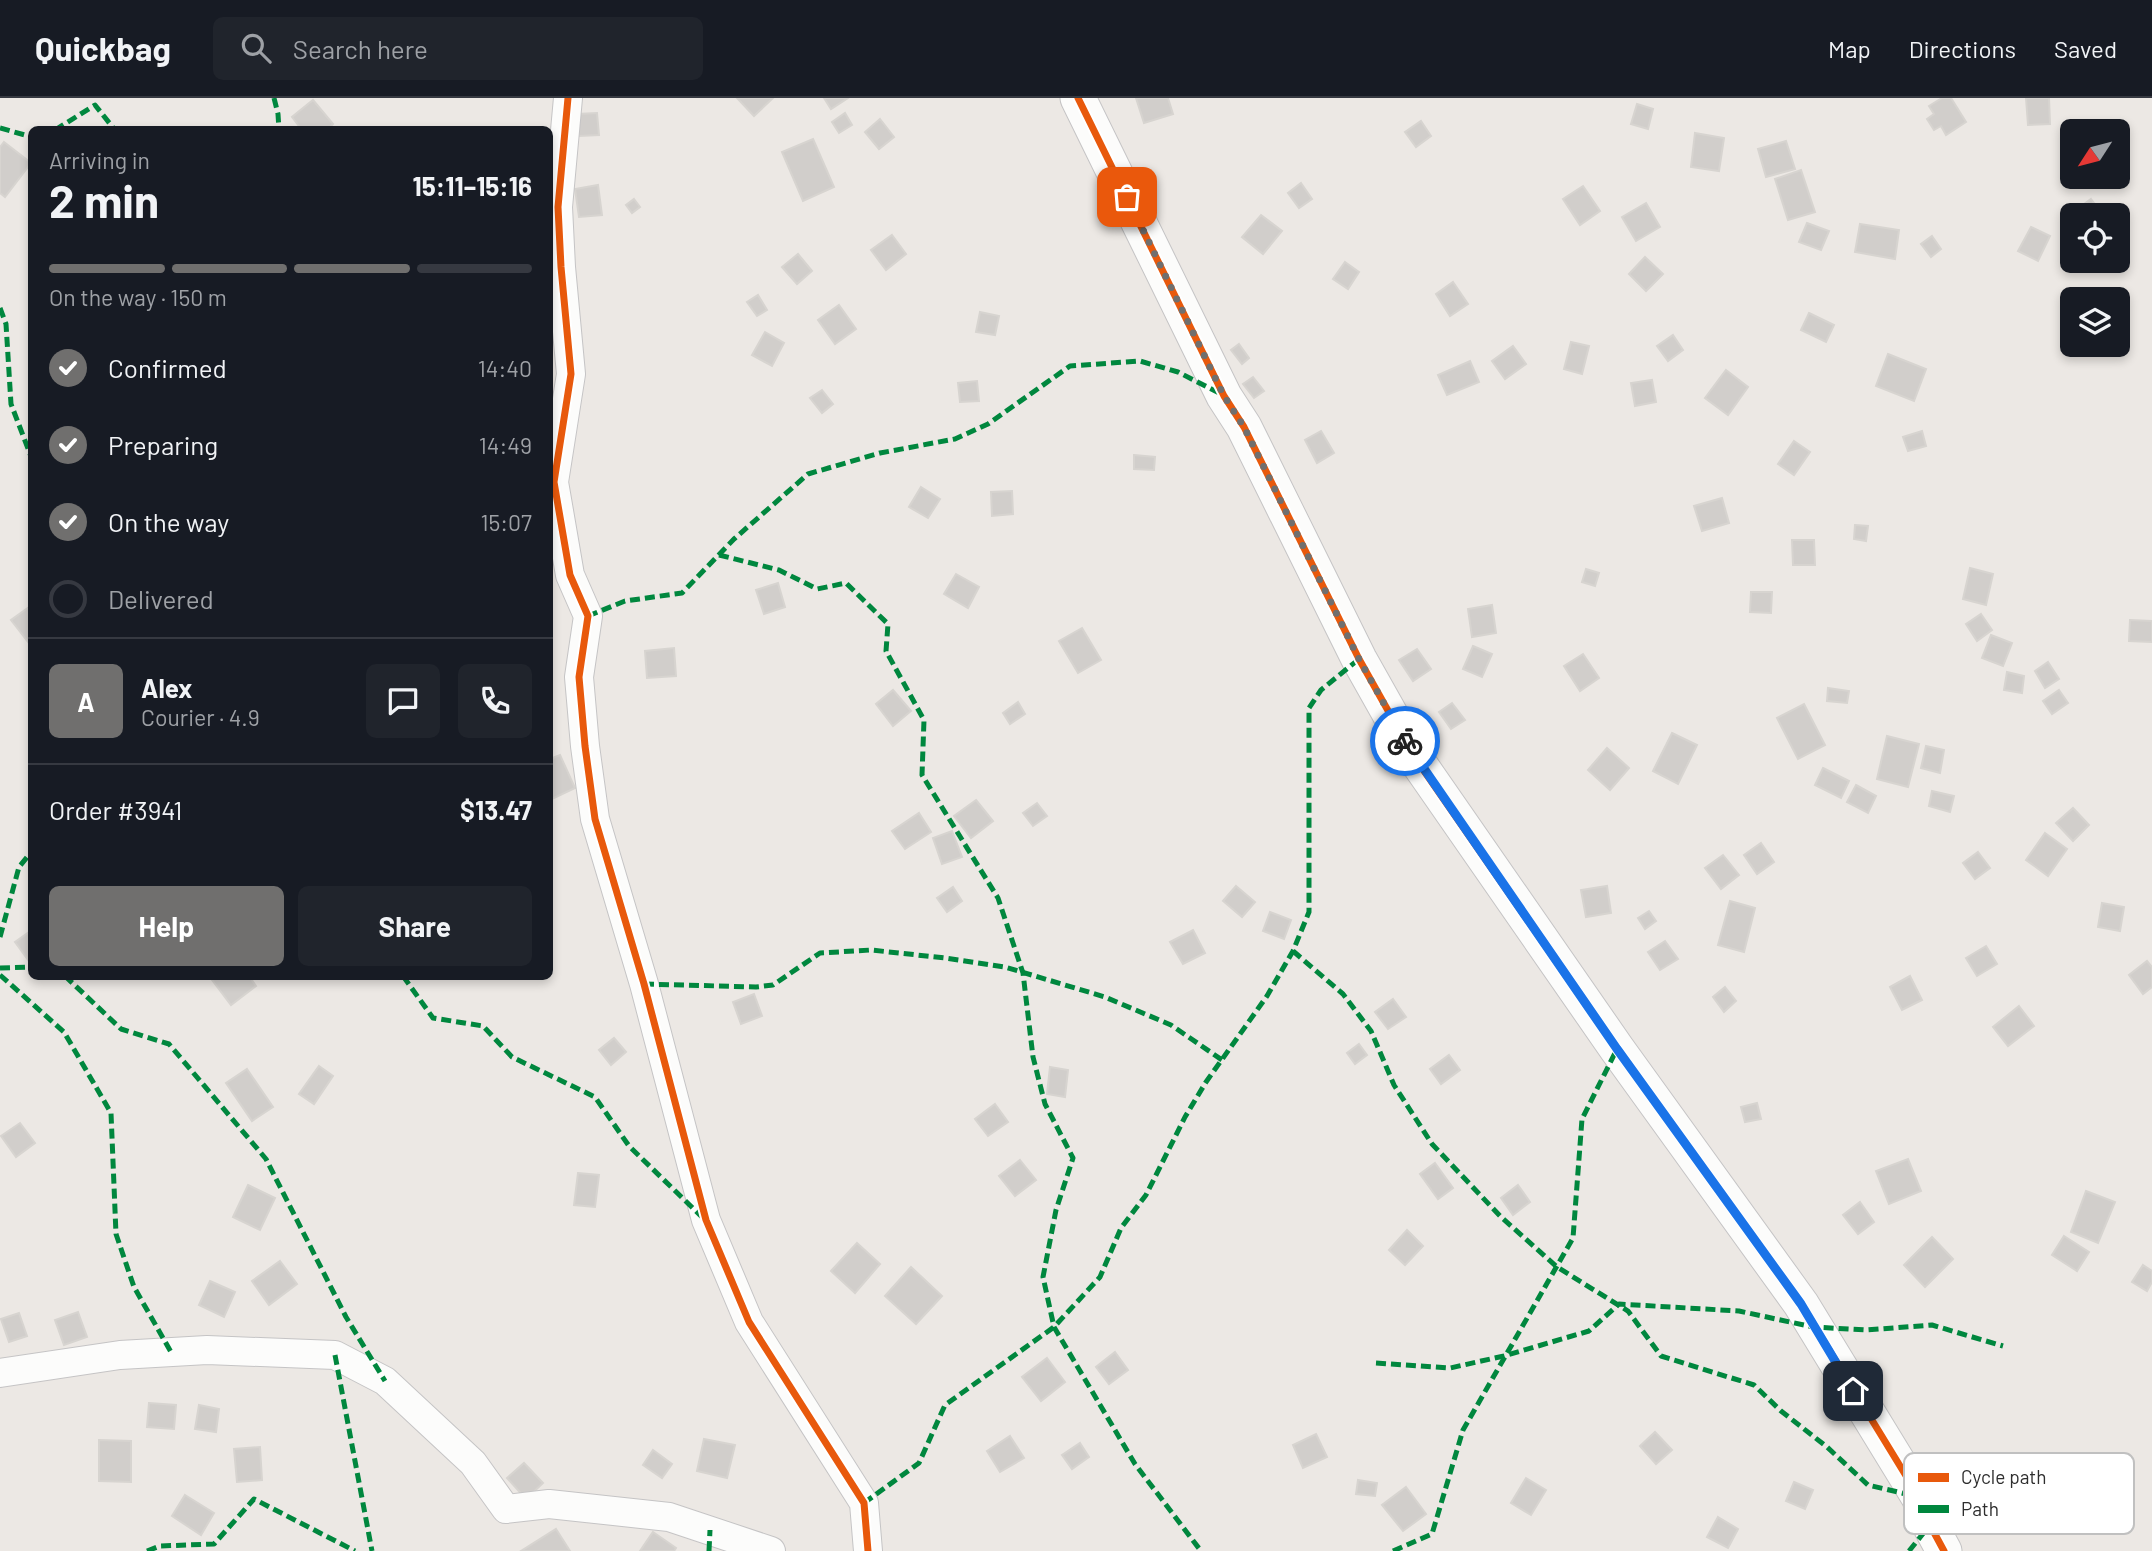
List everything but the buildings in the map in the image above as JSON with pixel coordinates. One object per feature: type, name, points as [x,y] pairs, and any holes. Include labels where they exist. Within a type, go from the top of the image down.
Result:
[{"type":"street","points":[[568,98],[558,207],[571,374],[555,482],[570,575],[588,616],[579,677],[595,819],[643,984],[706,1220],[749,1322],[864,1503],[868,1551]]},
{"type":"street","points":[[1078,98],[1224,396],[1244,427],[1359,659],[1413,755],[1617,1049],[1801,1304],[1904,1472]]},
{"type":"street","points":[[0,1373],[120,1355],[207,1350],[335,1355],[385,1381],[473,1463],[506,1509],[549,1504],[669,1517],[771,1551]]},
{"type":"street","points":[[1935,1534],[1944,1551]]},
{"type":"marked path","points":[[274,98],[279,126]]},
{"type":"marked path","points":[[61,126],[95,105],[112,126]]},
{"type":"marked path","points":[[0,128],[28,136]]},
{"type":"marked path","points":[[0,308],[6,324],[11,404],[28,449]]},
{"type":"marked path","points":[[588,616],[625,601],[682,593],[734,539],[808,474],[880,453],[955,439],[988,424],[1070,366],[1140,361],[1178,372],[1221,394]]},
{"type":"marked path","points":[[719,555],[779,570],[817,589],[846,583],[888,624],[886,651],[924,720],[922,775],[998,898],[1023,973],[1033,1057],[1045,1104],[1073,1158],[1056,1210],[1043,1277],[1054,1327],[1135,1464],[1201,1551]]},
{"type":"marked path","points":[[864,1503],[919,1463],[945,1405],[1054,1327],[1100,1277],[1121,1228],[1146,1195],[1185,1117],[1206,1082],[1267,996],[1293,951],[1309,912],[1309,708],[1321,690],[1359,659]]},
{"type":"marked path","points":[[0,937],[19,867],[28,856]]},
{"type":"marked path","points":[[644,984],[756,987],[773,985],[820,953],[871,950],[945,958],[1005,967],[1105,997],[1171,1025],[1222,1060]]},
{"type":"marked path","points":[[1293,951],[1343,994],[1371,1031],[1394,1085],[1432,1144],[1501,1217],[1557,1267],[1628,1311],[1661,1356],[1754,1385],[1868,1485],[1904,1493]]},
{"type":"marked path","points":[[0,968],[28,967]]},
{"type":"marked path","points":[[0,975],[64,1032],[111,1113],[116,1234],[134,1287],[171,1352]]},
{"type":"marked path","points":[[69,980],[121,1029],[169,1044],[266,1159],[346,1317],[385,1381]]},
{"type":"marked path","points":[[406,980],[433,1018],[483,1026],[512,1057],[595,1097],[629,1146],[703,1218]]},
{"type":"marked path","points":[[1393,1551],[1432,1534],[1463,1430],[1573,1238],[1582,1119],[1617,1049]]},
{"type":"marked path","points":[[1376,1363],[1450,1368],[1504,1356],[1589,1331],[1619,1304],[1739,1311],[1813,1327],[1866,1330],[1932,1325],[2003,1346]]},
{"type":"marked path","points":[[335,1355],[372,1551]]},
{"type":"marked path","points":[[147,1551],[160,1546],[214,1544],[254,1499],[355,1551]]},
{"type":"marked path","points":[[709,1551],[710,1530]]},
{"type":"marked path","points":[[1909,1551],[1923,1534]]},
{"type":"cycle path","points":[[568,98],[558,207],[571,374],[554,482],[570,575],[588,616],[579,677],[595,819],[644,984],[706,1220],[749,1322],[864,1503],[868,1551]]},
{"type":"cycle path","points":[[1078,98],[1224,396],[1244,427],[1359,659],[1413,755],[1617,1049],[1801,1304],[1904,1472]]},
{"type":"cycle path","points":[[1935,1534],[1944,1551]]},
{"type":"way so far","points":[[1127,197],[1224,396],[1244,427],[1359,659],[1405,741]]},
{"type":"route","points":[[1405,741],[1617,1049],[1801,1304],[1853,1391]]}]
